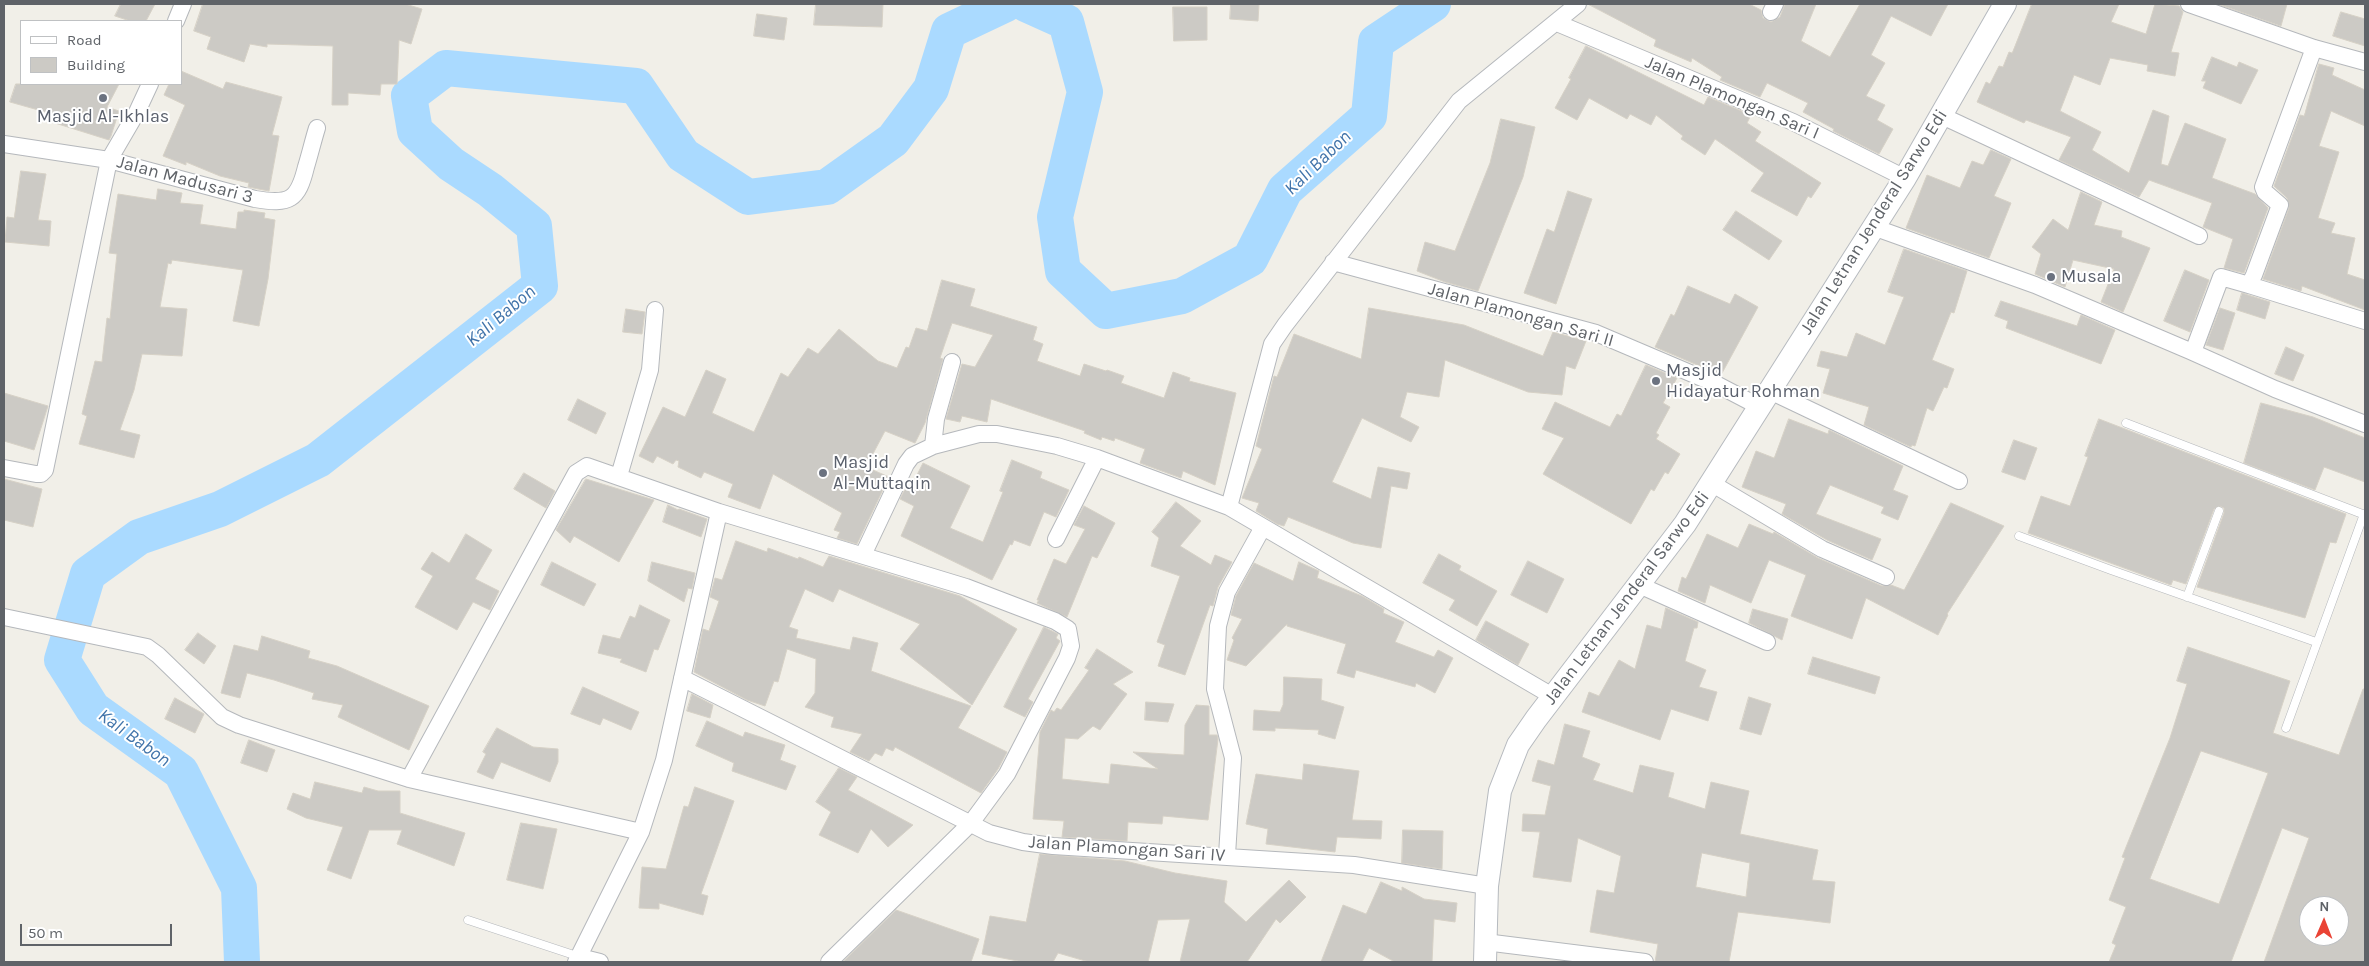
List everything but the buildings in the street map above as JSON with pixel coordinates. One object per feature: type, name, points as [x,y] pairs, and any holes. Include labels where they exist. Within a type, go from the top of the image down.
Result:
[{"type":"main road","name":"Jalan Letnan Jenderal Sarwo Edi","points":[[1485,952],[1487,886],[1496,811],[1506,772],[1518,745],[1685,524],[1905,178],[2005,4]]},
{"type":"street","points":[[176,20],[183,4]]},
{"type":"street","points":[[1230,507],[1272,344],[1333,262],[1459,101],[1578,4]]},
{"type":"street","points":[[2189,4],[2314,48],[2365,62]]},
{"type":"street","name":"Jalan Plamongan Sari I","points":[[1557,23],[1793,122],[1905,178]]},
{"type":"street","points":[[2249,285],[2280,205],[2265,192],[2263,187],[2314,48]]},
{"type":"street","points":[[4,468],[41,474],[47,464],[109,160],[149,85]]},
{"type":"street","points":[[1940,115],[2199,236]]},
{"type":"street","name":"Jalan Madusari 3","points":[[4,144],[109,160],[256,199],[286,200],[301,187],[316,128]]},
{"type":"street","points":[[1873,227],[2035,285],[2275,389],[2365,424]]},
{"type":"street","name":"Jalan Plamongan Sari II","points":[[1333,262],[1596,333],[1716,384],[1765,399],[1959,481]]},
{"type":"street","points":[[2193,352],[2221,277],[2365,321]]},
{"type":"street","points":[[619,476],[647,383],[653,345],[654,310]]},
{"type":"street","points":[[933,446],[936,419],[952,362]]},
{"type":"street","points":[[863,555],[906,464],[912,456],[933,446],[964,437],[997,434],[1057,446],[1097,458],[1230,507],[1554,697]]},
{"type":"street","points":[[1056,539],[1097,458]]},
{"type":"street","points":[[409,779],[576,473],[587,466],[719,512],[966,588],[1055,621],[1068,629],[1071,646],[1067,658],[1007,774],[970,823],[830,962]]},
{"type":"street","points":[[1711,483],[1822,549],[1886,577]]},
{"type":"street","points":[[600,962],[578,960],[641,832],[664,760],[719,512]]},
{"type":"street","points":[[1227,856],[1234,758],[1215,689],[1218,626],[1227,592],[1263,527]]},
{"type":"street","points":[[1639,585],[1767,642]]},
{"type":"street","points":[[4,617],[146,647],[158,656],[222,718],[239,725],[409,779],[641,832]]},
{"type":"street","name":"Jalan Plamongan Sari IV","points":[[682,678],[989,833],[1023,842],[1354,865],[1487,886]]},
{"type":"street","points":[[1485,952],[1645,962]]},
{"type":"lane","points":[[2126,423],[2365,515],[2316,642],[2286,728]]},
{"type":"lane","points":[[2187,597],[2219,512]]},
{"type":"lane","points":[[2020,536],[2316,642]]},
{"type":"lane","points":[[468,920],[578,960]]},
{"type":"waterway","name":"Kali Babon","points":[[242,962],[239,888],[181,772],[93,709],[62,660],[88,574],[139,537],[220,509],[318,460],[540,286],[534,226],[490,190],[451,164],[415,131],[409,96],[446,68],[636,86],[683,155],[748,197],[827,187],[893,140],[931,89],[949,31],[1006,4]]},
{"type":"waterway","name":"Kali Babon","points":[[1026,4],[1066,22],[1085,92],[1055,217],[1063,271],[1106,311],[1182,296],[1250,259],[1285,190],[1369,116],[1376,42],[1433,4]]},
{"type":"place","name":"Masjid Al-Ikhlas","points":[[103,98]]},
{"type":"place","name":"Musala","points":[[2051,277]]},
{"type":"place","name":"Masjid Hidayatur Rohman","points":[[1656,381]]},
{"type":"place","name":"Masjid Al-Muttaqin","points":[[823,473]]}]
